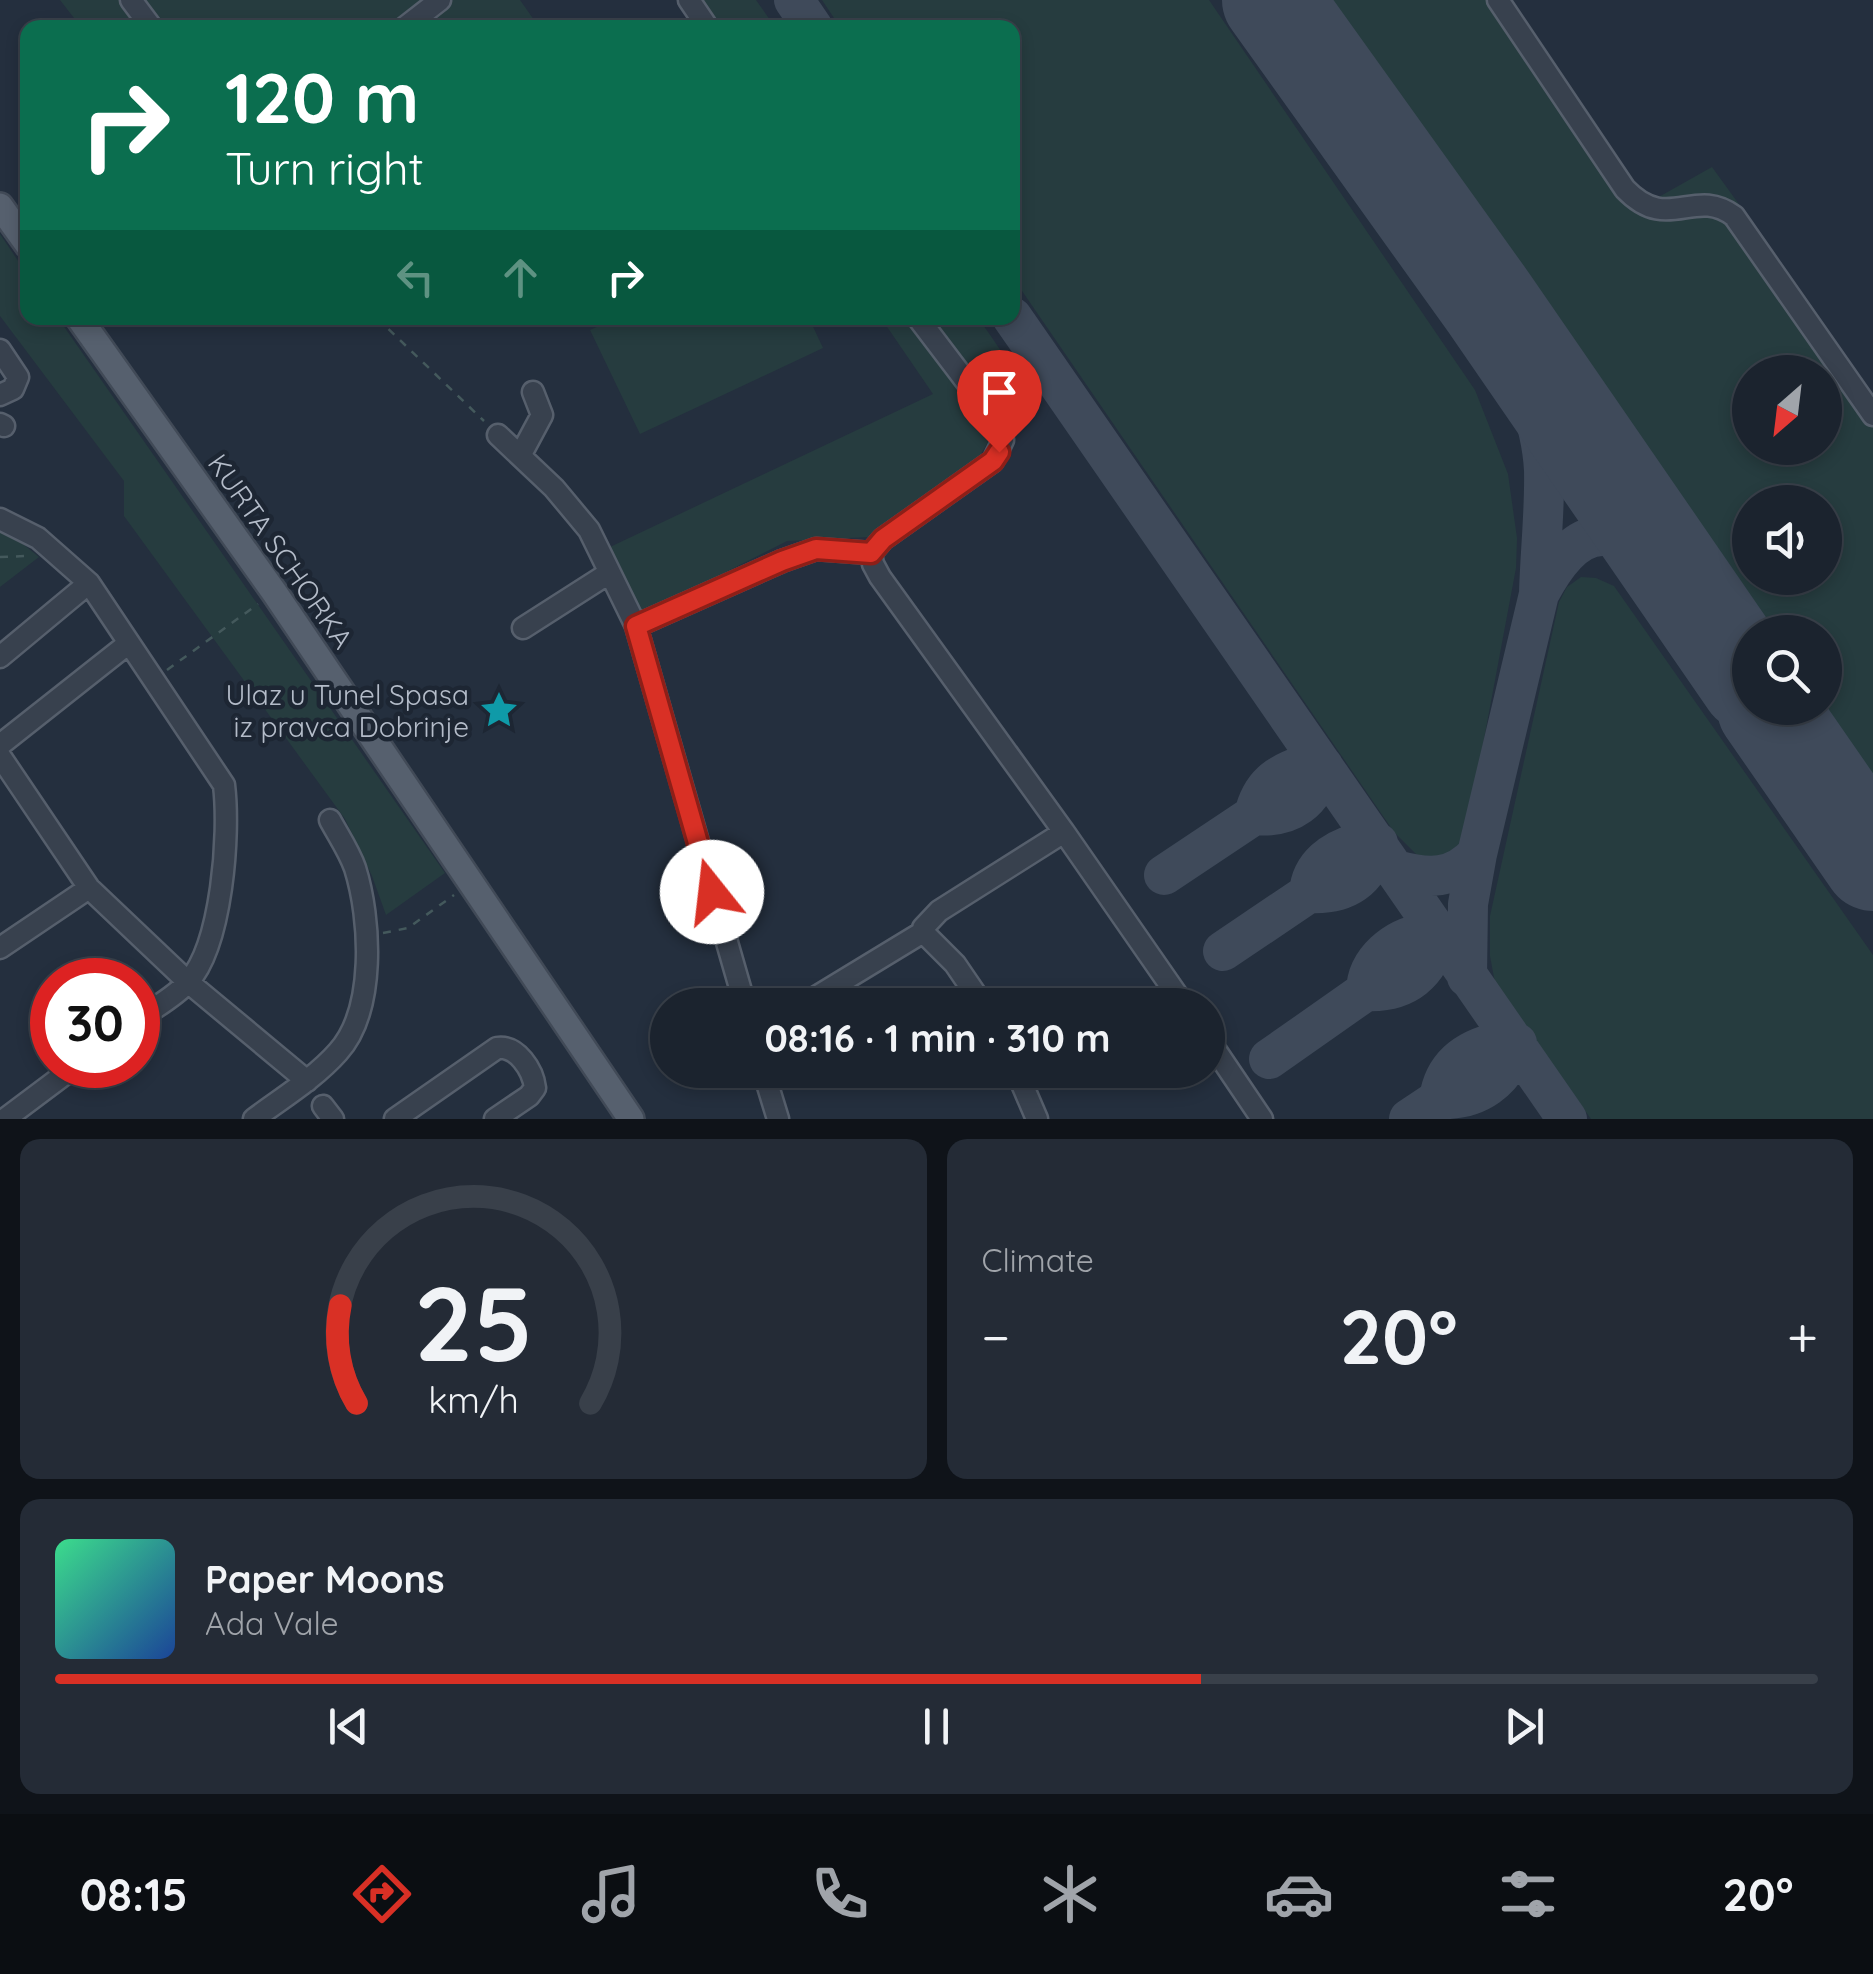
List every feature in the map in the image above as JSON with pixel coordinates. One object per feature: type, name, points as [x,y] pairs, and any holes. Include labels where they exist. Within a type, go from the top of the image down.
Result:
[{"type":"main road","points":[[0,206],[20,233]]},
{"type":"main road","name":"KURTA SCHORKA","points":[[84,325],[274,592],[631,1119]]},
{"type":"street","points":[[414,20],[440,0]]},
{"type":"street","points":[[1498,0],[1625,189],[1654,210],[1712,206],[1734,216],[1873,415]]},
{"type":"street","points":[[923,325],[1000,426],[1003,440],[993,461],[883,539],[871,553],[872,564],[1172,988]]},
{"type":"street","points":[[0,350],[18,377],[13,389],[0,396]]},
{"type":"street","points":[[520,456],[542,415],[533,392]]},
{"type":"street","points":[[498,435],[554,488],[589,530],[636,626],[740,988]]},
{"type":"street","points":[[0,518],[38,538],[89,583],[224,785],[228,818],[213,935],[188,982],[160,1003]]},
{"type":"street","points":[[636,626],[816,549],[871,553]]},
{"type":"street","points":[[523,628],[610,573]]},
{"type":"street","points":[[0,658],[89,583]]},
{"type":"street","points":[[0,746],[130,643]]},
{"type":"street","points":[[0,756],[90,888],[188,982],[307,1081]]},
{"type":"street","points":[[254,1119],[307,1081],[338,1052],[362,1010],[364,900],[353,863],[330,820]]},
{"type":"street","points":[[831,988],[923,932],[939,910],[1064,832]]},
{"type":"street","points":[[0,948],[90,888]]},
{"type":"street","points":[[923,932],[955,964],[972,988]]},
{"type":"street","points":[[395,1119],[497,1048],[506,1046],[514,1050],[535,1088],[495,1119]]},
{"type":"street","points":[[1225,1064],[1262,1119]]},
{"type":"street","points":[[4,1119],[46,1088]]},
{"type":"street","points":[[769,1088],[778,1119]]},
{"type":"street","points":[[1024,1088],[1037,1119]]},
{"type":"path","points":[[384,325],[498,435]]},
{"type":"path","points":[[0,557],[26,556],[38,538]]},
{"type":"path","points":[[154,680],[274,592]]},
{"type":"path","points":[[364,932],[408,928],[472,883]]},
{"type":"green space","points":[[60,0],[120,0],[135,20],[76,20]]},
{"type":"green space","points":[[143,0],[429,0],[403,20],[159,20]]},
{"type":"green space","points":[[453,0],[520,0],[534,20],[427,20]]},
{"type":"green space","points":[[696,0],[756,0],[770,20],[711,20]]},
{"type":"green space","points":[[822,0],[1209,0],[1475,390],[1508,474],[1517,538],[1516,568],[1466,835],[1448,856],[1422,860],[1394,832],[1020,288],[1020,20],[835,20]]},
{"type":"green space","points":[[1331,0],[1493,0],[1634,206],[1726,216],[1826,355],[1732,355],[1732,465],[1842,465],[1842,378],[1873,421],[1873,792],[1827,725],[1842,725],[1842,615],[1752,615],[1739,595],[1842,595],[1842,485],[1732,485],[1732,585]]},
{"type":"green space","points":[[1712,167],[1746,214],[1742,217],[1648,203]]},
{"type":"green space","points":[[0,234],[20,264],[20,325],[63,325],[445,873],[386,915],[345,819],[124,516],[124,481],[0,316]]},
{"type":"green space","points":[[601,325],[812,325],[823,348],[640,434],[590,330]]},
{"type":"green space","points":[[886,325],[917,325],[985,417],[988,442],[978,459],[870,537],[787,541],[641,615],[610,547],[933,394]]},
{"type":"green space","points":[[936,325],[983,325],[1010,367],[1020,395],[1017,422],[1010,423]]},
{"type":"green space","points":[[0,532],[39,557],[0,587]]},
{"type":"green space","points":[[1581,577],[1614,586],[1873,955],[1873,1119],[1591,1119],[1495,983],[1490,916],[1559,602],[1567,587]]},
{"type":"taxiway","points":[[794,0],[808,20]]},
{"type":"taxiway","points":[[1489,303],[1524,384],[1542,448],[1539,594],[1573,547],[1590,538],[1607,536],[1643,552],[1685,587]]},
{"type":"taxiway","points":[[1018,325],[1567,1119]]},
{"type":"taxiway","points":[[1396,870],[1440,875],[1459,869],[1477,854],[1539,594]]},
{"type":"taxiway","points":[[1304,765],[1323,766],[1307,798],[1279,814],[1254,815],[1272,782],[1304,765]]},
{"type":"taxiway","points":[[1164,875],[1254,815]]},
{"type":"taxiway","points":[[1358,843],[1378,843],[1362,876],[1345,888],[1309,893],[1314,874],[1325,860],[1358,843]]},
{"type":"taxiway","points":[[1467,977],[1468,904],[1477,854]]},
{"type":"taxiway","points":[[1223,951],[1309,893]]},
{"type":"taxiway","points":[[1424,933],[1438,934],[1422,970],[1404,984],[1366,991],[1371,970],[1384,952],[1424,933]]},
{"type":"taxiway","points":[[1269,1059],[1366,991]]},
{"type":"taxiway","points":[[1502,1041],[1517,1043],[1498,1078],[1466,1096],[1439,1099],[1452,1067],[1468,1053],[1502,1041]]},
{"type":"taxiway","points":[[1409,1119],[1439,1099]]},
{"type":"runway","points":[[1272,0],[1489,303],[1732,656]]},
{"type":"runway","points":[[1779,725],[1873,861]]},
{"type":"place","name":"Ulaz u Tunel Spasa iz pravca Dobrinje","points":[[499,710]]},
{"type":"route","points":[[712,892],[636,626],[816,549],[871,553],[883,539],[993,461],[999,452]]}]
